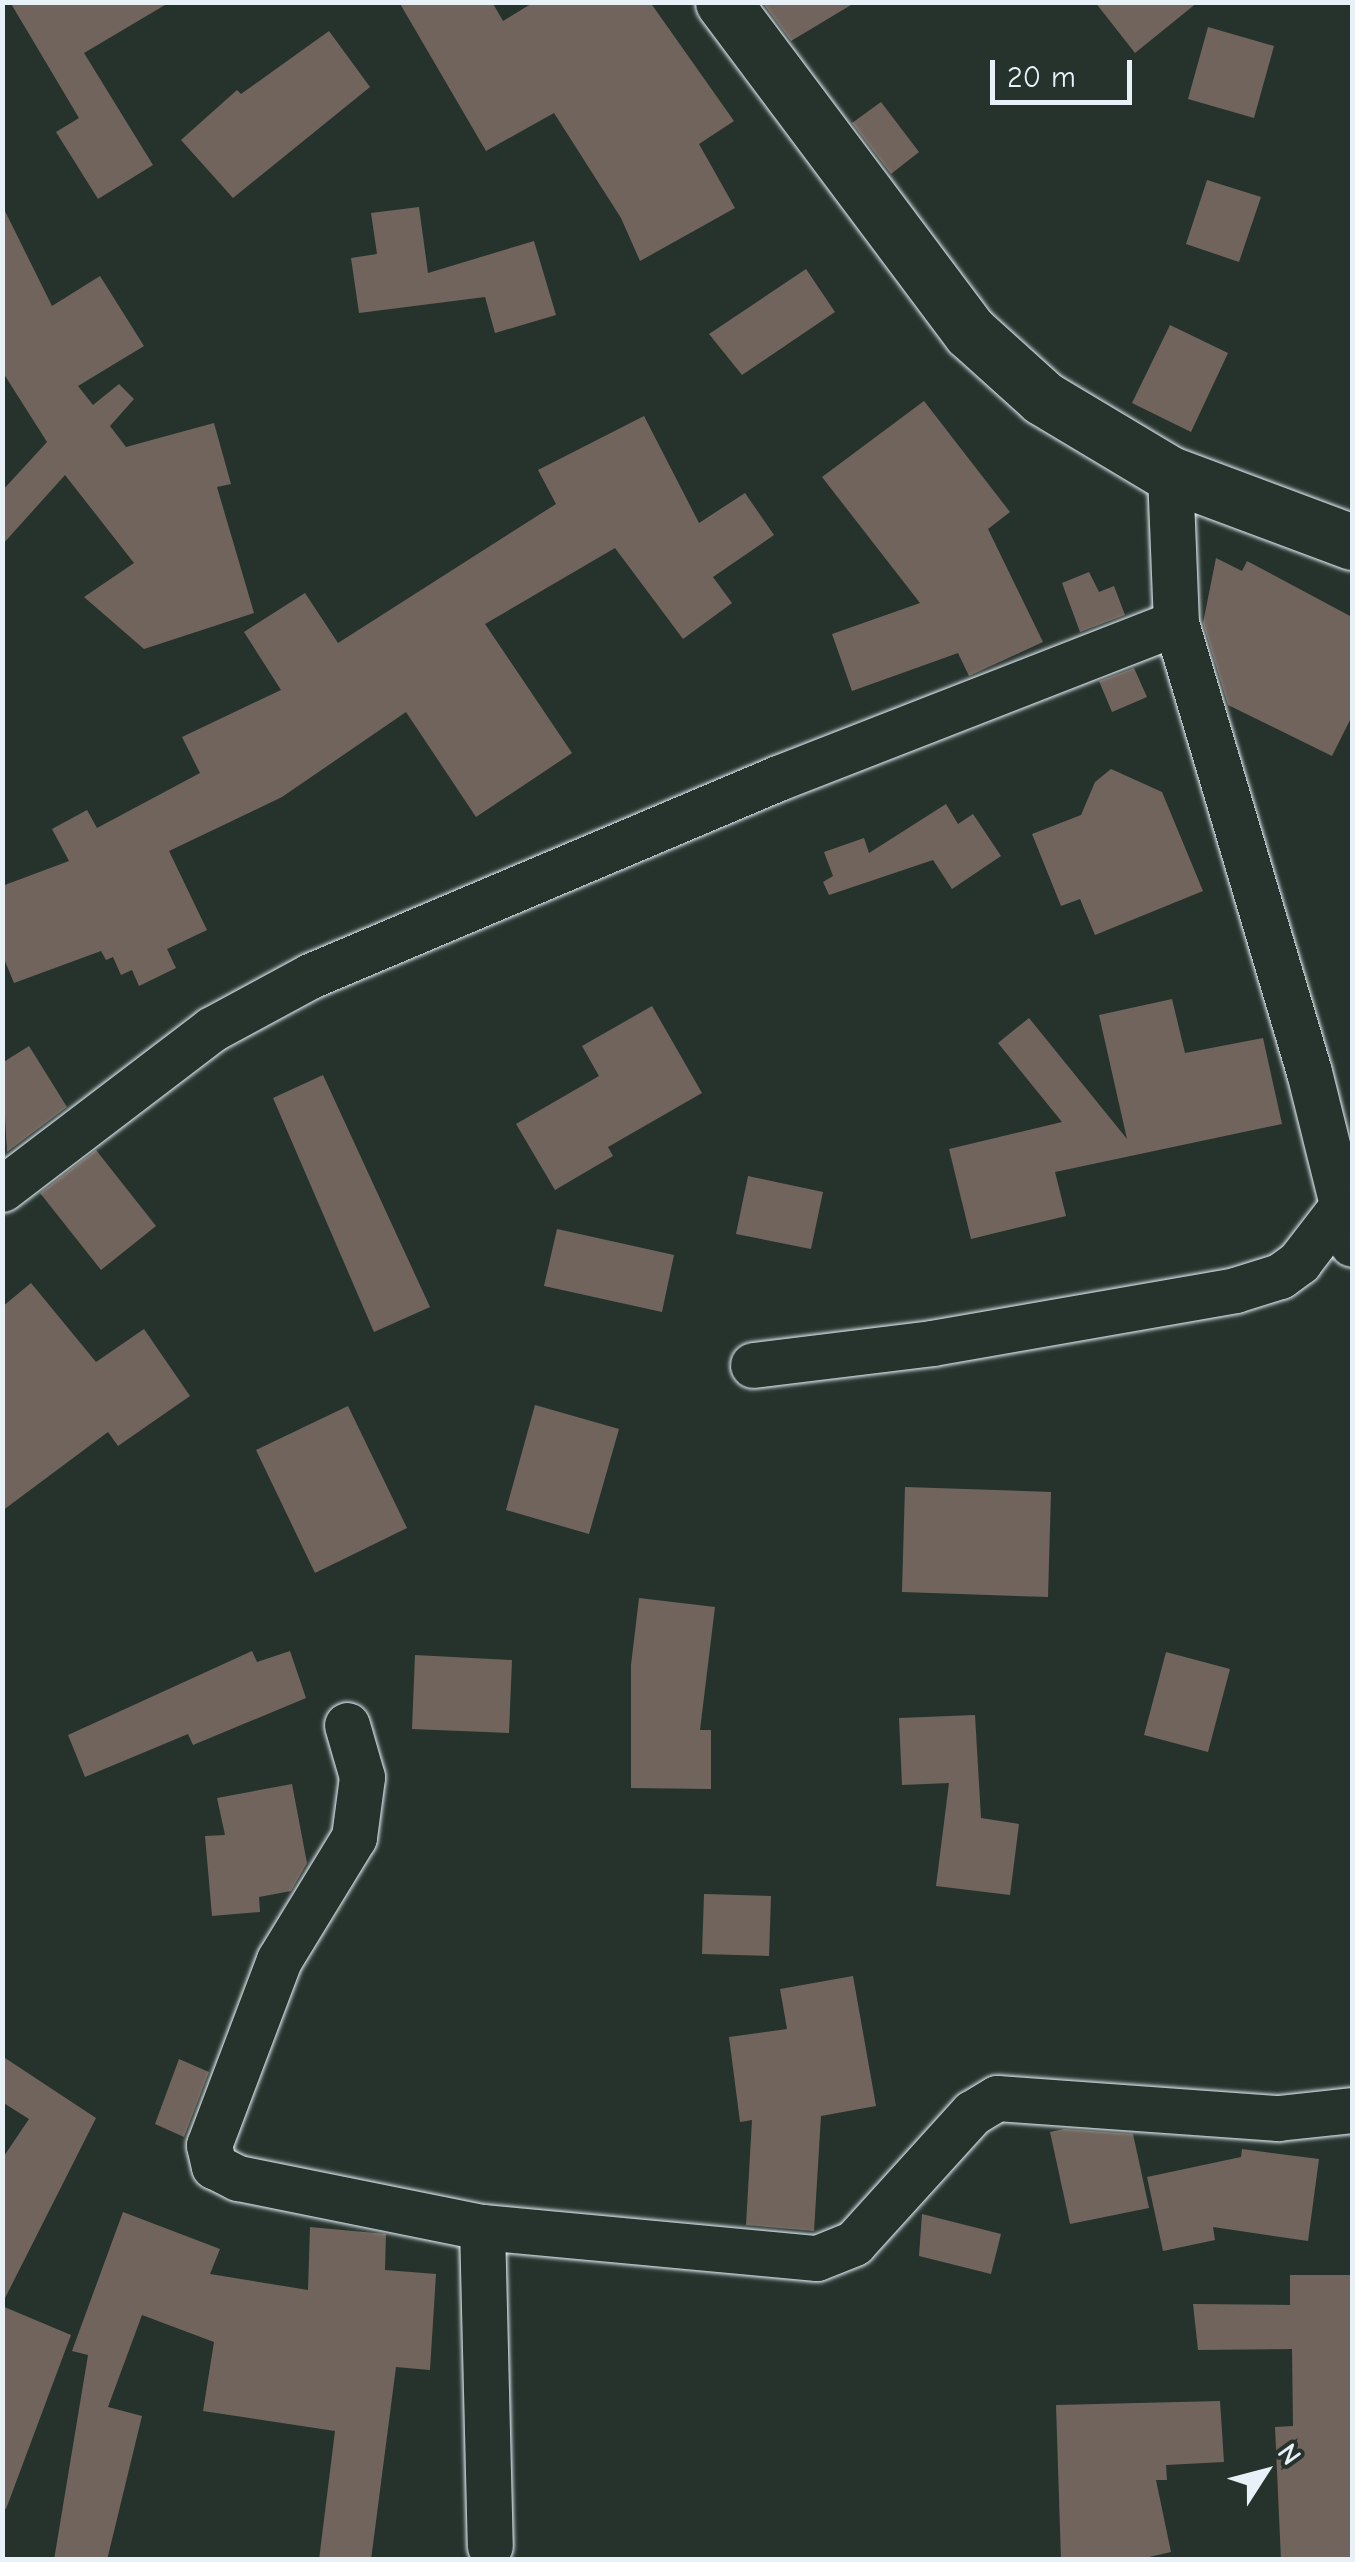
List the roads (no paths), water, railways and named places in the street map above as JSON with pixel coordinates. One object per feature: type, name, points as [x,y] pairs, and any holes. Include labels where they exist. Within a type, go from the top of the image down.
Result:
[{"type":"street","points":[[724,2],[970,332],[1042,398],[1170,474],[1352,542]]},
{"type":"street","points":[[753,1365],[1170,1306],[1280,1276],[1346,1227],[1309,1072],[1176,623],[1170,474]]},
{"type":"street","points":[[2,1189],[212,1029],[310,976],[778,778],[1176,623]]},
{"type":"street","points":[[347,1725],[362,1777],[354,1838],[278,1960],[208,2145],[214,2166],[238,2178],[482,2227],[817,2258],[854,2244],[972,2113],[997,2098],[1278,2118],[1352,2110]]},
{"type":"street","points":[[482,2227],[490,2546]]}]
